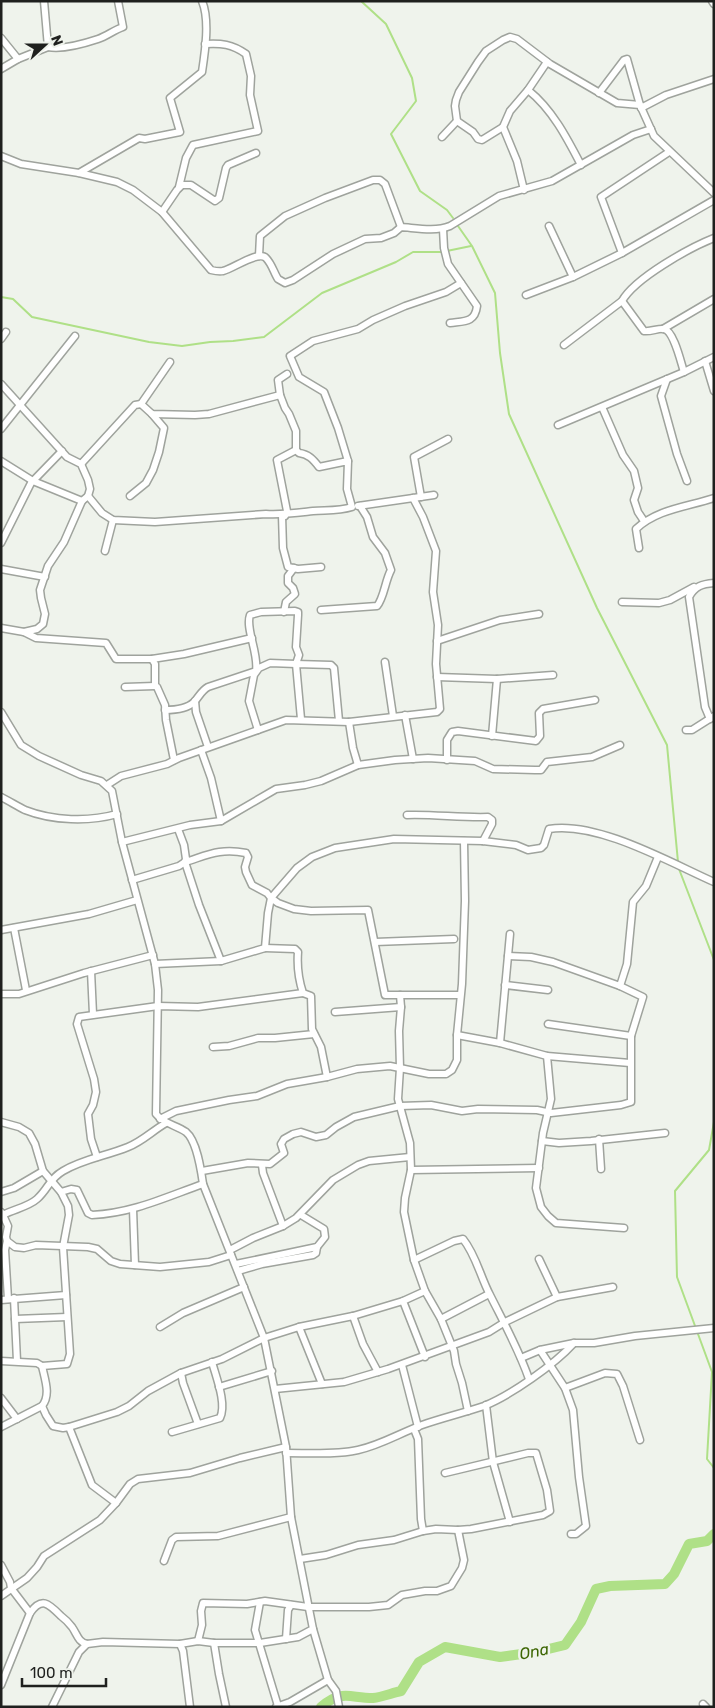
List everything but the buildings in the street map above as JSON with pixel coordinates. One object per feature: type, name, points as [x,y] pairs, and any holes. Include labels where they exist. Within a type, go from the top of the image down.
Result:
[{"type":"street","points":[[44,1],[48,47]]},
{"type":"street","points":[[1,70],[18,60],[48,47],[56,48],[99,38],[115,29],[123,27],[118,1]]},
{"type":"street","points":[[79,173],[139,138],[145,139],[180,132],[170,98],[202,72],[206,10],[202,1]]},
{"type":"street","points":[[548,62],[510,111],[502,127],[482,140],[457,121],[455,106],[459,92],[486,51],[510,37],[517,39],[548,62],[617,104],[640,107],[666,94],[714,78]]},
{"type":"street","points":[[1,38],[18,60]]},
{"type":"street","points":[[162,212],[179,187],[186,158],[193,145],[258,132],[250,95],[251,76],[246,54],[236,47],[221,43],[204,44]]},
{"type":"street","points":[[599,93],[625,59],[630,67],[640,107],[654,136],[714,193]]},
{"type":"street","points":[[528,90],[538,98],[547,110],[567,139],[581,165]]},
{"type":"street","points":[[442,137],[457,121]]},
{"type":"street","points":[[502,127],[517,161],[524,190]]},
{"type":"street","points":[[1,156],[21,164],[79,173],[117,182],[133,190],[162,212],[211,270],[224,271],[258,256],[265,257],[280,282],[289,282],[333,254],[365,239],[381,238],[394,233],[401,227],[443,229],[499,196],[552,181],[633,135],[650,129]]},
{"type":"street","points":[[622,253],[601,197],[670,152]]},
{"type":"street","points":[[179,187],[191,185],[215,201],[218,200],[223,176],[228,164],[256,154]]},
{"type":"street","points":[[258,256],[260,236],[277,222],[325,198],[373,180],[380,180],[385,184],[401,227]]},
{"type":"street","points":[[526,295],[573,277],[622,253],[714,200]]},
{"type":"street","points":[[549,226],[573,277]]},
{"type":"street","points":[[443,229],[444,248],[448,264],[477,306],[476,314],[469,321],[450,324]]},
{"type":"street","points":[[564,345],[622,301],[631,289],[658,269],[695,245],[714,238]]},
{"type":"street","points":[[352,507],[347,489],[348,461],[324,392],[299,377],[290,356],[313,341],[358,329],[405,306],[446,292],[461,283]]},
{"type":"street","points":[[622,301],[644,331],[652,332],[663,329],[714,300]]},
{"type":"street","points":[[663,329],[669,332],[673,338],[684,372]]},
{"type":"street","points":[[1,338],[6,332]]},
{"type":"street","points":[[1,429],[75,336]]},
{"type":"street","points":[[558,425],[667,380],[714,357]]},
{"type":"street","points":[[705,361],[714,391]]},
{"type":"street","points":[[81,464],[135,405],[141,404],[170,362]]},
{"type":"street","points":[[287,374],[278,380],[280,395],[296,431],[296,450]]},
{"type":"street","points":[[667,380],[660,396],[687,481]]},
{"type":"street","points":[[1,384],[67,457],[81,464],[90,489],[88,496],[82,501],[64,542],[48,566],[40,590],[40,598],[45,614],[43,624],[37,629],[24,632]]},
{"type":"street","points":[[152,414],[195,416],[209,414],[280,395]]},
{"type":"street","points":[[130,496],[146,483],[159,452],[164,428],[141,404]]},
{"type":"street","points":[[602,407],[623,455],[634,471],[638,488],[634,500],[638,512],[644,521]]},
{"type":"street","points":[[421,497],[414,457],[448,438]]},
{"type":"street","points":[[296,450],[298,453],[304,453],[312,458],[319,467],[348,461]]},
{"type":"street","points":[[296,450],[277,460],[287,511],[283,515],[283,548],[288,567],[320,567]]},
{"type":"street","points":[[1,542],[33,480],[62,451]]},
{"type":"street","points":[[1,461],[33,480],[82,501]]},
{"type":"street","points":[[88,496],[102,513],[112,520],[155,522],[340,510],[434,495]]},
{"type":"street","points":[[107,785],[121,776],[174,760],[286,720],[348,722],[437,712],[440,709],[436,664],[438,626],[433,592],[436,551],[423,517],[413,498]]},
{"type":"street","points":[[639,548],[636,528],[644,521],[667,510],[691,506],[714,498]]},
{"type":"street","points":[[321,610],[377,606],[381,601],[386,580],[391,570],[385,553],[373,536],[367,517],[360,506]]},
{"type":"street","points":[[105,551],[112,520]]},
{"type":"street","points":[[284,612],[286,602],[295,594],[293,588],[288,583],[288,576],[294,568]]},
{"type":"street","points":[[1,569],[45,577]]},
{"type":"street","points":[[622,602],[659,603],[670,600],[700,585],[714,582]]},
{"type":"street","points":[[686,730],[692,730],[712,717],[705,707],[689,597],[700,585]]},
{"type":"street","points":[[258,730],[248,701],[256,671],[257,656],[249,618],[250,615],[261,612],[298,612],[296,647],[299,655],[296,664],[301,720]]},
{"type":"street","points":[[437,641],[500,620],[539,614]]},
{"type":"street","points":[[1,628],[24,632],[36,638],[106,643],[116,659],[152,658],[184,654],[252,638]]},
{"type":"street","points":[[152,658],[156,664],[155,686]]},
{"type":"street","points":[[385,662],[393,716]]},
{"type":"street","points":[[165,710],[191,705],[202,690],[208,686],[256,671],[270,663],[331,665],[334,668],[338,721]]},
{"type":"street","points":[[437,677],[497,679],[553,675]]},
{"type":"street","points":[[492,736],[497,679]]},
{"type":"street","points":[[125,686],[158,687],[165,705],[174,760]]},
{"type":"street","points":[[448,760],[447,740],[452,732],[458,731],[536,741],[540,736],[539,712],[543,709],[595,700]]},
{"type":"street","points":[[195,701],[221,821]]},
{"type":"street","points":[[1,712],[21,745],[39,756],[80,775],[101,781],[112,791],[122,842],[155,964],[158,990],[156,1114],[163,1121],[186,1132],[193,1142],[202,1171],[203,1184],[264,1338],[286,1450],[291,1517],[308,1607],[328,1680],[336,1690],[339,1707]]},
{"type":"street","points":[[405,715],[413,759]]},
{"type":"street","points":[[348,722],[358,765]]},
{"type":"street","points":[[122,842],[190,825],[221,821],[276,789],[306,786],[358,765],[413,759],[475,761],[493,769],[541,770],[547,762],[592,757],[620,745]]},
{"type":"street","points":[[1,797],[26,810],[51,817],[82,819],[117,814]]},
{"type":"street","points":[[407,815],[431,814],[468,818],[488,817],[492,820],[492,824],[483,841]]},
{"type":"street","points":[[265,948],[270,898],[297,868],[312,857],[335,848],[365,845],[386,840],[483,841],[516,845],[528,850],[544,845],[549,829],[570,828],[595,832],[714,882]]},
{"type":"street","points":[[178,829],[184,845],[185,862],[199,905],[221,961]]},
{"type":"street","points":[[17,1361],[15,1319],[8,1299],[5,1250],[8,1226],[2,1213],[31,1204],[48,1186],[51,1179],[64,1170],[87,1160],[112,1154],[142,1141],[176,1111],[264,1094],[288,1084],[369,1067],[390,1066],[429,1074],[449,1072],[455,1067],[457,1060],[465,900],[464,841]]},
{"type":"street","points":[[132,880],[179,866],[185,862],[215,852],[246,853],[248,857],[245,867],[249,880],[252,885],[266,892],[270,898],[294,908],[311,911],[368,910],[385,995],[460,995]]},
{"type":"street","points":[[620,986],[627,964],[633,902],[646,886],[658,857]]},
{"type":"street","points":[[1,930],[90,914],[137,900]]},
{"type":"street","points":[[14,928],[26,990]]},
{"type":"street","points":[[500,1043],[510,934]]},
{"type":"street","points":[[375,942],[454,939]]},
{"type":"street","points":[[155,964],[221,961],[265,948],[295,949],[298,952],[297,961],[303,993]]},
{"type":"street","points":[[1,994],[18,994],[91,971],[153,955]]},
{"type":"street","points":[[202,1171],[248,1163],[270,1164],[284,1153],[280,1144],[284,1139],[293,1134],[301,1132],[316,1137],[326,1135],[354,1117],[400,1106],[431,1106],[462,1111],[478,1109],[537,1110],[548,1112],[576,1111],[630,1102],[631,1036],[643,997],[620,986],[553,962],[530,957],[508,956]]},
{"type":"street","points":[[91,971],[93,1014]]},
{"type":"street","points":[[505,985],[548,990]]},
{"type":"street","points":[[97,1158],[91,1139],[88,1114],[93,1105],[96,1092],[78,1024],[79,1016],[158,1006],[198,1007],[303,993],[311,996],[312,1024],[314,1034],[321,1048],[327,1077]]},
{"type":"street","points":[[400,995],[398,1100],[410,1142],[411,1170],[404,1212],[414,1260],[425,1291],[441,1319],[452,1346],[468,1411]]},
{"type":"street","points":[[335,1012],[401,1007]]},
{"type":"street","points":[[548,1024],[631,1036]]},
{"type":"street","points":[[213,1047],[229,1046],[258,1038],[314,1034]]},
{"type":"street","points":[[457,1035],[500,1043],[547,1056],[630,1063]]},
{"type":"street","points":[[547,1056],[551,1099],[542,1141],[536,1188],[544,1212],[556,1223],[624,1228]]},
{"type":"street","points":[[1,1122],[19,1127],[29,1133],[35,1144],[43,1171],[61,1192],[68,1206],[69,1216],[63,1247],[70,1354],[69,1363],[65,1365],[42,1366],[37,1363],[1,1361]]},
{"type":"street","points":[[542,1141],[559,1143],[665,1134]]},
{"type":"street","points":[[600,1139],[601,1169]]},
{"type":"street","points":[[7,1241],[15,1246],[24,1248],[36,1246],[88,1247],[97,1249],[111,1261],[135,1265],[160,1267],[209,1262],[231,1252],[253,1238],[283,1226],[301,1214],[334,1180],[358,1165],[369,1161],[410,1158]]},
{"type":"street","points":[[262,1165],[263,1173],[283,1226]]},
{"type":"street","points":[[411,1170],[539,1168]]},
{"type":"street","points":[[1,1192],[14,1188],[43,1171]]},
{"type":"street","points":[[61,1192],[77,1190],[88,1213],[92,1215],[133,1209],[163,1200],[203,1184]]},
{"type":"street","points":[[133,1209],[135,1265]]},
{"type":"street","points":[[237,1267],[316,1253],[317,1247],[325,1237],[324,1229],[301,1214]]},
{"type":"street","points":[[414,1260],[454,1241],[463,1239],[470,1248],[489,1294],[522,1358],[529,1379]]},
{"type":"street","points":[[539,1259],[557,1297]]},
{"type":"street","points":[[160,1327],[183,1313],[244,1287]]},
{"type":"street","points":[[275,1389],[344,1382],[402,1365],[489,1332],[505,1322],[557,1297],[614,1287]]},
{"type":"street","points":[[42,1406],[53,1426],[69,1427],[123,1409],[148,1391],[181,1373],[222,1359],[264,1338],[299,1327],[353,1316],[404,1302],[425,1291]]},
{"type":"street","points":[[441,1319],[489,1294]]},
{"type":"street","points":[[8,1299],[66,1295]]},
{"type":"street","points":[[404,1302],[425,1357]]},
{"type":"street","points":[[353,1316],[363,1344],[378,1372]]},
{"type":"street","points":[[15,1319],[67,1317]]},
{"type":"street","points":[[299,1327],[322,1384]]},
{"type":"street","points":[[522,1358],[540,1350],[574,1344],[714,1328]]},
{"type":"street","points":[[1,1596],[27,1578],[44,1556],[100,1520],[130,1484],[138,1480],[190,1473],[240,1458],[286,1450],[338,1452],[357,1450],[382,1443],[416,1428],[486,1405],[550,1365],[574,1344]]},
{"type":"street","points":[[540,1350],[565,1388],[573,1410],[586,1526],[576,1534],[571,1534]]},
{"type":"street","points":[[172,1432],[220,1418],[223,1410],[212,1362]]},
{"type":"street","points":[[402,1365],[418,1439],[423,1531]]},
{"type":"street","points":[[1,1427],[42,1406],[47,1400],[47,1388],[42,1366]]},
{"type":"street","points":[[219,1387],[272,1372]]},
{"type":"street","points":[[181,1373],[198,1424]]},
{"type":"street","points":[[565,1388],[606,1374],[617,1374],[624,1386],[640,1440]]},
{"type":"street","points":[[1,1398],[17,1419]]},
{"type":"street","points":[[486,1405],[493,1462],[510,1522]]},
{"type":"street","points":[[69,1427],[92,1485],[116,1503]]},
{"type":"street","points":[[300,1559],[326,1555],[358,1545],[394,1540],[423,1531],[436,1529],[458,1530],[510,1522],[543,1515],[550,1511],[547,1490],[536,1453],[445,1473]]},
{"type":"street","points":[[164,1561],[172,1540],[176,1537],[218,1536],[291,1517]]},
{"type":"street","points":[[198,1641],[202,1624],[201,1611],[203,1603],[247,1604],[260,1602],[308,1607],[352,1608],[388,1605],[402,1595],[438,1591],[451,1586],[462,1568],[464,1560],[458,1530]]},
{"type":"street","points":[[1,1565],[11,1588],[30,1613]]},
{"type":"street","points":[[260,1602],[255,1630],[277,1706],[290,1702],[328,1680]]},
{"type":"street","points":[[1,1686],[3,1676],[30,1613],[42,1603],[50,1605],[71,1626],[79,1640],[87,1644],[103,1642],[180,1644],[198,1641],[214,1643],[260,1642],[298,1637],[313,1629]]},
{"type":"street","points":[[286,1639],[288,1610],[292,1605]]},
{"type":"street","points":[[214,1643],[226,1707]]},
{"type":"street","points":[[52,1707],[78,1652],[87,1644]]},
{"type":"street","points":[[180,1644],[183,1652],[190,1707]]},
{"type":"waterway","points":[[361,1],[386,24],[412,78],[416,101],[391,134],[420,191],[447,210],[453,218]]},
{"type":"waterway","points":[[458,226],[472,246],[495,293],[500,353],[509,414],[597,608],[667,745],[678,862]]},
{"type":"waterway","points":[[1,297],[13,299],[32,317],[149,342],[182,346],[233,341],[264,337],[322,293],[396,262],[413,252],[442,252],[471,246]]},
{"type":"waterway","points":[[679,869],[714,960]]},
{"type":"waterway","points":[[714,1122],[709,1150],[675,1191],[677,1277],[712,1372],[707,1459],[714,1468]]},
{"type":"waterway","name":"Ona","points":[[321,1707],[328,1701],[340,1696],[373,1698],[401,1691],[419,1662],[445,1647],[500,1657],[536,1652],[565,1645],[581,1622],[596,1589],[610,1586],[665,1584],[674,1574],[689,1544],[707,1541],[714,1534]]}]
